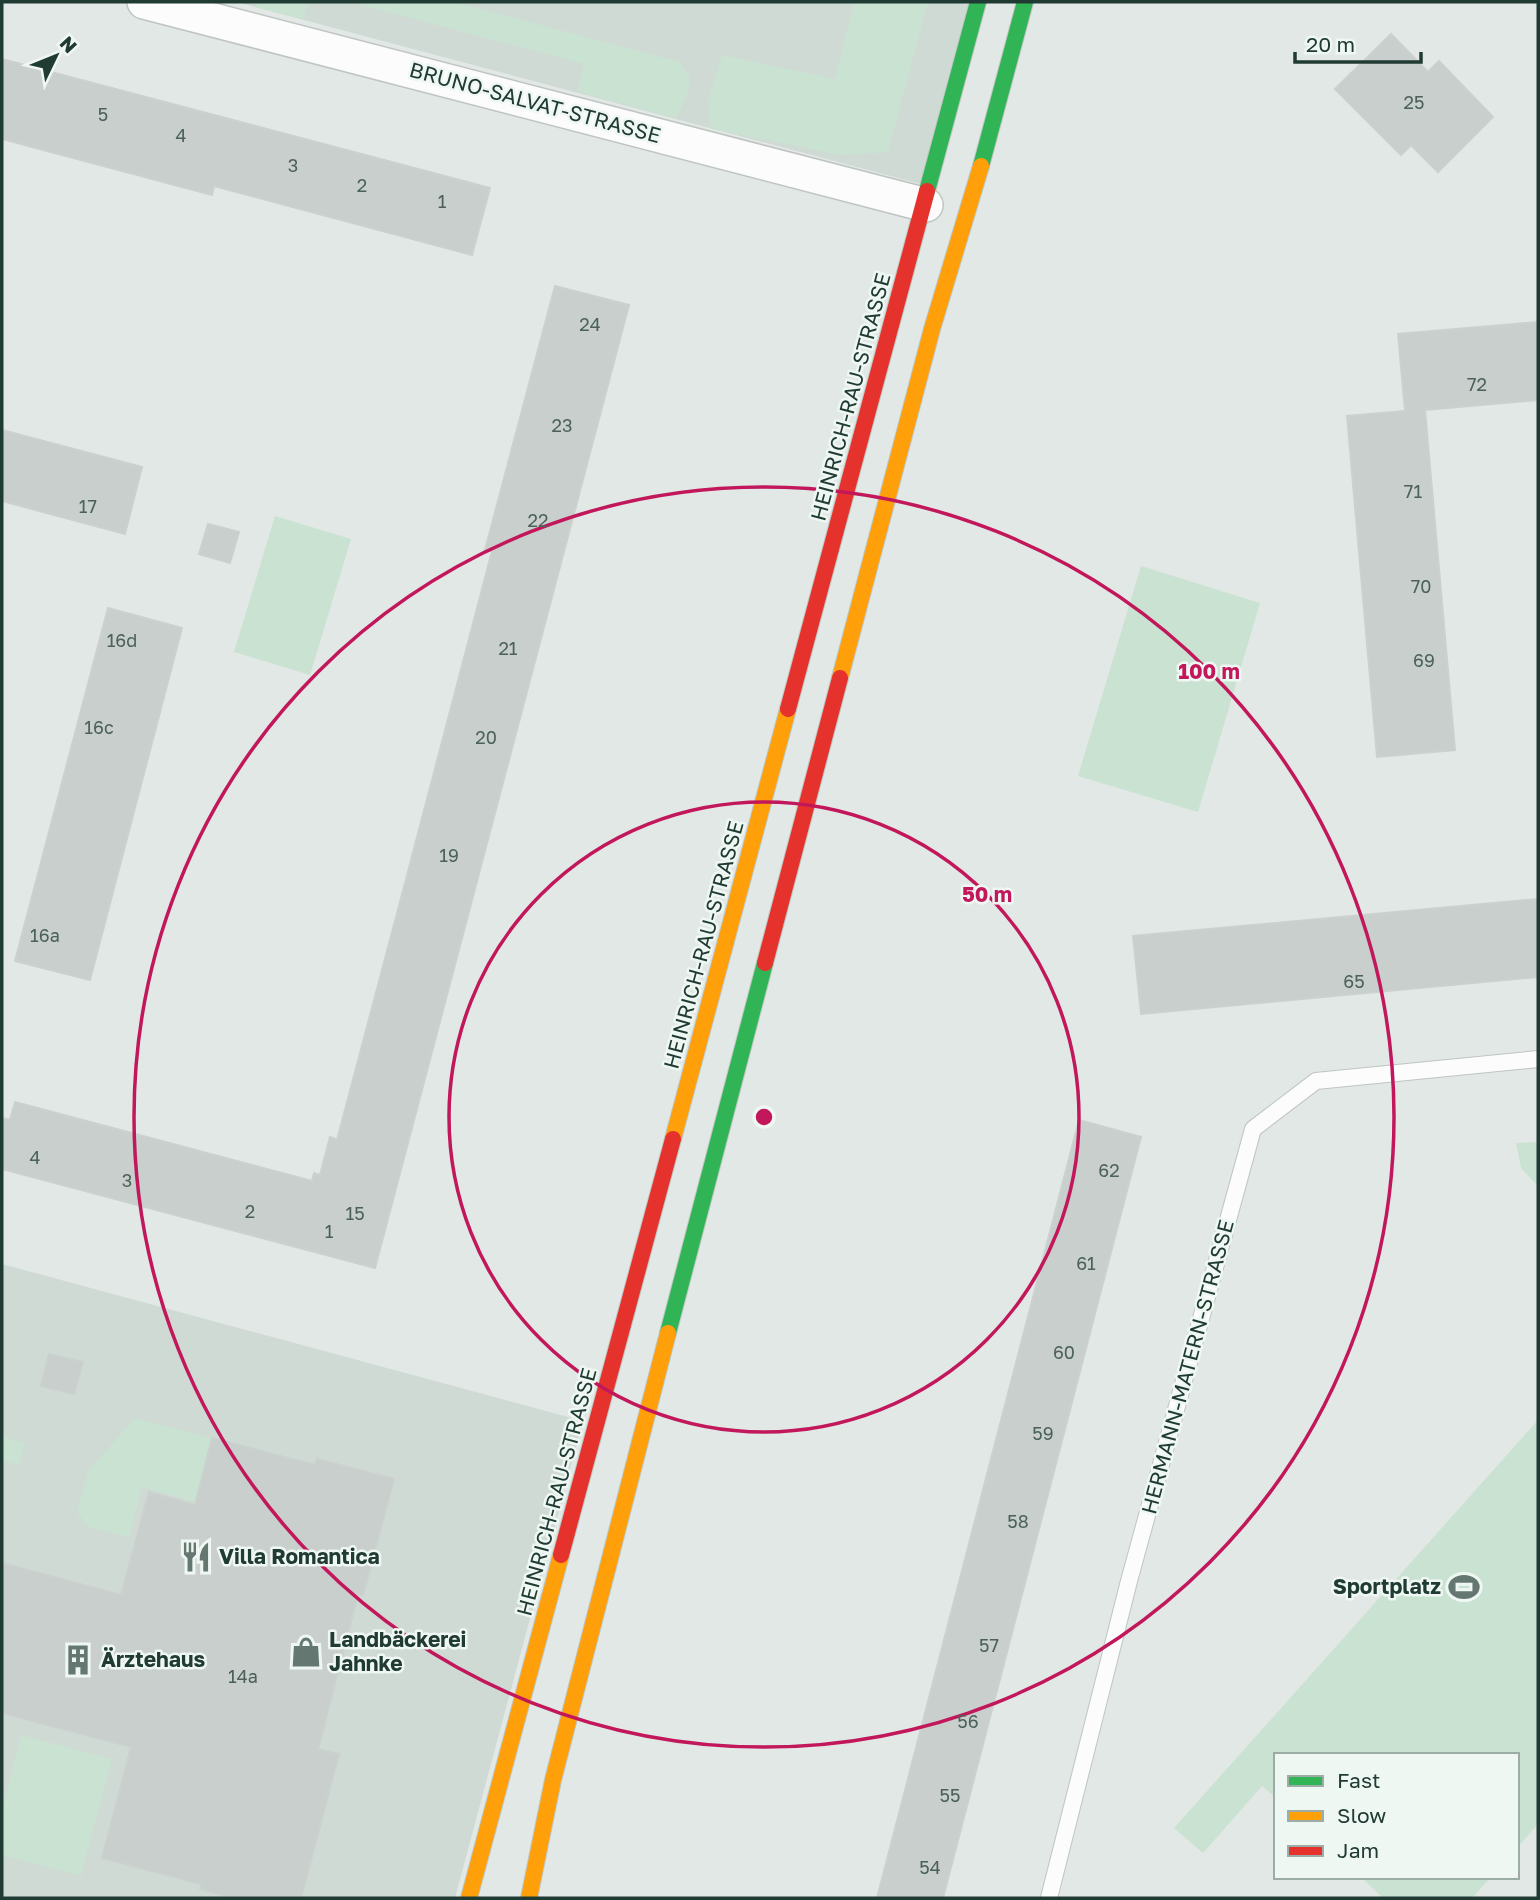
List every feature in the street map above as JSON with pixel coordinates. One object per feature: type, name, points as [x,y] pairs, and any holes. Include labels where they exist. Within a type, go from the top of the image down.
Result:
[{"type":"main road","name":"HEINRICH-RAU-STRASSE","points":[[469,1898],[926,205],[978,2]]},
{"type":"main road","points":[[529,1898],[553,1780],[646,1419],[932,329],[967,216],[1025,2]]},
{"type":"street","name":"BRUNO-SALVAT-STRASSE","points":[[144,2],[926,205]]},
{"type":"lane","name":"HERMANN-MATERN-STRASSE","points":[[1049,1898],[1129,1581],[1253,1129],[1316,1081],[1538,1059]]},
{"type":"shaded area","points":[[236,2],[974,2],[928,186]]},
{"type":"shaded area","points":[[2,1264],[583,1421],[455,1898],[2,1898]]},
{"type":"green space","points":[[257,2],[308,2],[303,19],[255,7]]},
{"type":"green space","points":[[350,2],[454,2],[680,62],[690,78],[688,94],[676,118],[577,92],[584,64]]},
{"type":"green space","points":[[854,2],[928,2],[888,152],[840,155],[711,129],[708,100],[722,55],[835,79]]},
{"type":"green space","points":[[275,516],[351,539],[310,675],[234,652]]},
{"type":"green space","points":[[1141,566],[1260,603],[1198,812],[1078,776]]},
{"type":"green space","points":[[1538,1142],[1538,1186],[1521,1168],[1516,1143]]},
{"type":"green space","points":[[135,1418],[212,1438],[195,1502],[142,1487],[129,1537],[88,1527],[77,1512],[88,1471]]},
{"type":"green space","name":"Sportplatz","points":[[1538,1420],[1538,1824],[1519,1846],[1519,1753],[1274,1753],[1274,1796],[1262,1786],[1203,1853],[1174,1828]]},
{"type":"green space","points":[[2,1437],[25,1443],[19,1465],[2,1461]]},
{"type":"green space","points":[[21,1735],[112,1759],[81,1876],[2,1855],[2,1809]]},
{"type":"green space","points":[[1363,1879],[1489,1879],[1472,1898],[1383,1898]]},
{"type":"building","points":[[1391,34],[1428,72],[1439,61],[1493,117],[1438,172],[1411,145],[1401,155],[1335,89]]},
{"type":"building","points":[[2,59],[490,188],[472,255],[214,186],[212,195],[2,139]]},
{"type":"building","points":[[555,286],[629,305],[375,1268],[2,1169],[2,1118],[10,1120],[15,1102],[312,1181],[314,1173],[320,1175],[330,1137],[337,1140],[405,883],[492,551],[485,550]]},
{"type":"building","points":[[1538,322],[1538,400],[1425,410],[1455,750],[1377,757],[1347,416],[1405,411],[1398,334]]},
{"type":"building","points":[[2,430],[142,467],[125,534],[2,501]]},
{"type":"building","points":[[208,524],[239,532],[230,563],[199,554]]},
{"type":"building","points":[[108,608],[182,628],[90,980],[15,961]]},
{"type":"building","points":[[1538,899],[1538,977],[1141,1014],[1133,936]]},
{"type":"building","points":[[1079,1120],[1141,1137],[943,1898],[877,1898]]},
{"type":"building","points":[[49,1354],[83,1362],[74,1394],[41,1386]]},
{"type":"building","points":[[212,1438],[315,1465],[317,1459],[394,1479],[363,1595],[358,1594],[318,1749],[339,1754],[301,1898],[233,1898],[200,1889],[201,1884],[102,1858],[131,1747],[2,1713],[2,1563],[121,1595],[149,1492],[195,1505]]},
{"type":"traffic: fast","points":[[927,191],[978,2]]},
{"type":"traffic: fast","points":[[981,166],[1025,2]]},
{"type":"traffic: fast","points":[[668,1333],[765,963]]},
{"type":"traffic: slow","points":[[840,678],[932,329],[981,166]]},
{"type":"traffic: slow","points":[[673,1139],[788,709]]},
{"type":"traffic: slow","points":[[529,1898],[553,1780],[668,1333]]},
{"type":"traffic: slow","points":[[469,1898],[561,1555]]},
{"type":"traffic: jam","points":[[788,709],[927,191]]},
{"type":"traffic: jam","points":[[765,963],[840,678]]},
{"type":"traffic: jam","points":[[561,1555],[673,1139]]},
{"type":"place","name":"Villa Romantica","points":[[196,1557]]},
{"type":"place","name":"Sportplatz","points":[[1464,1587]]},
{"type":"place","name":"Landbäckerei Jahnke","points":[[306,1652]]},
{"type":"place","name":"Ärztehaus","points":[[78,1660]]}]
